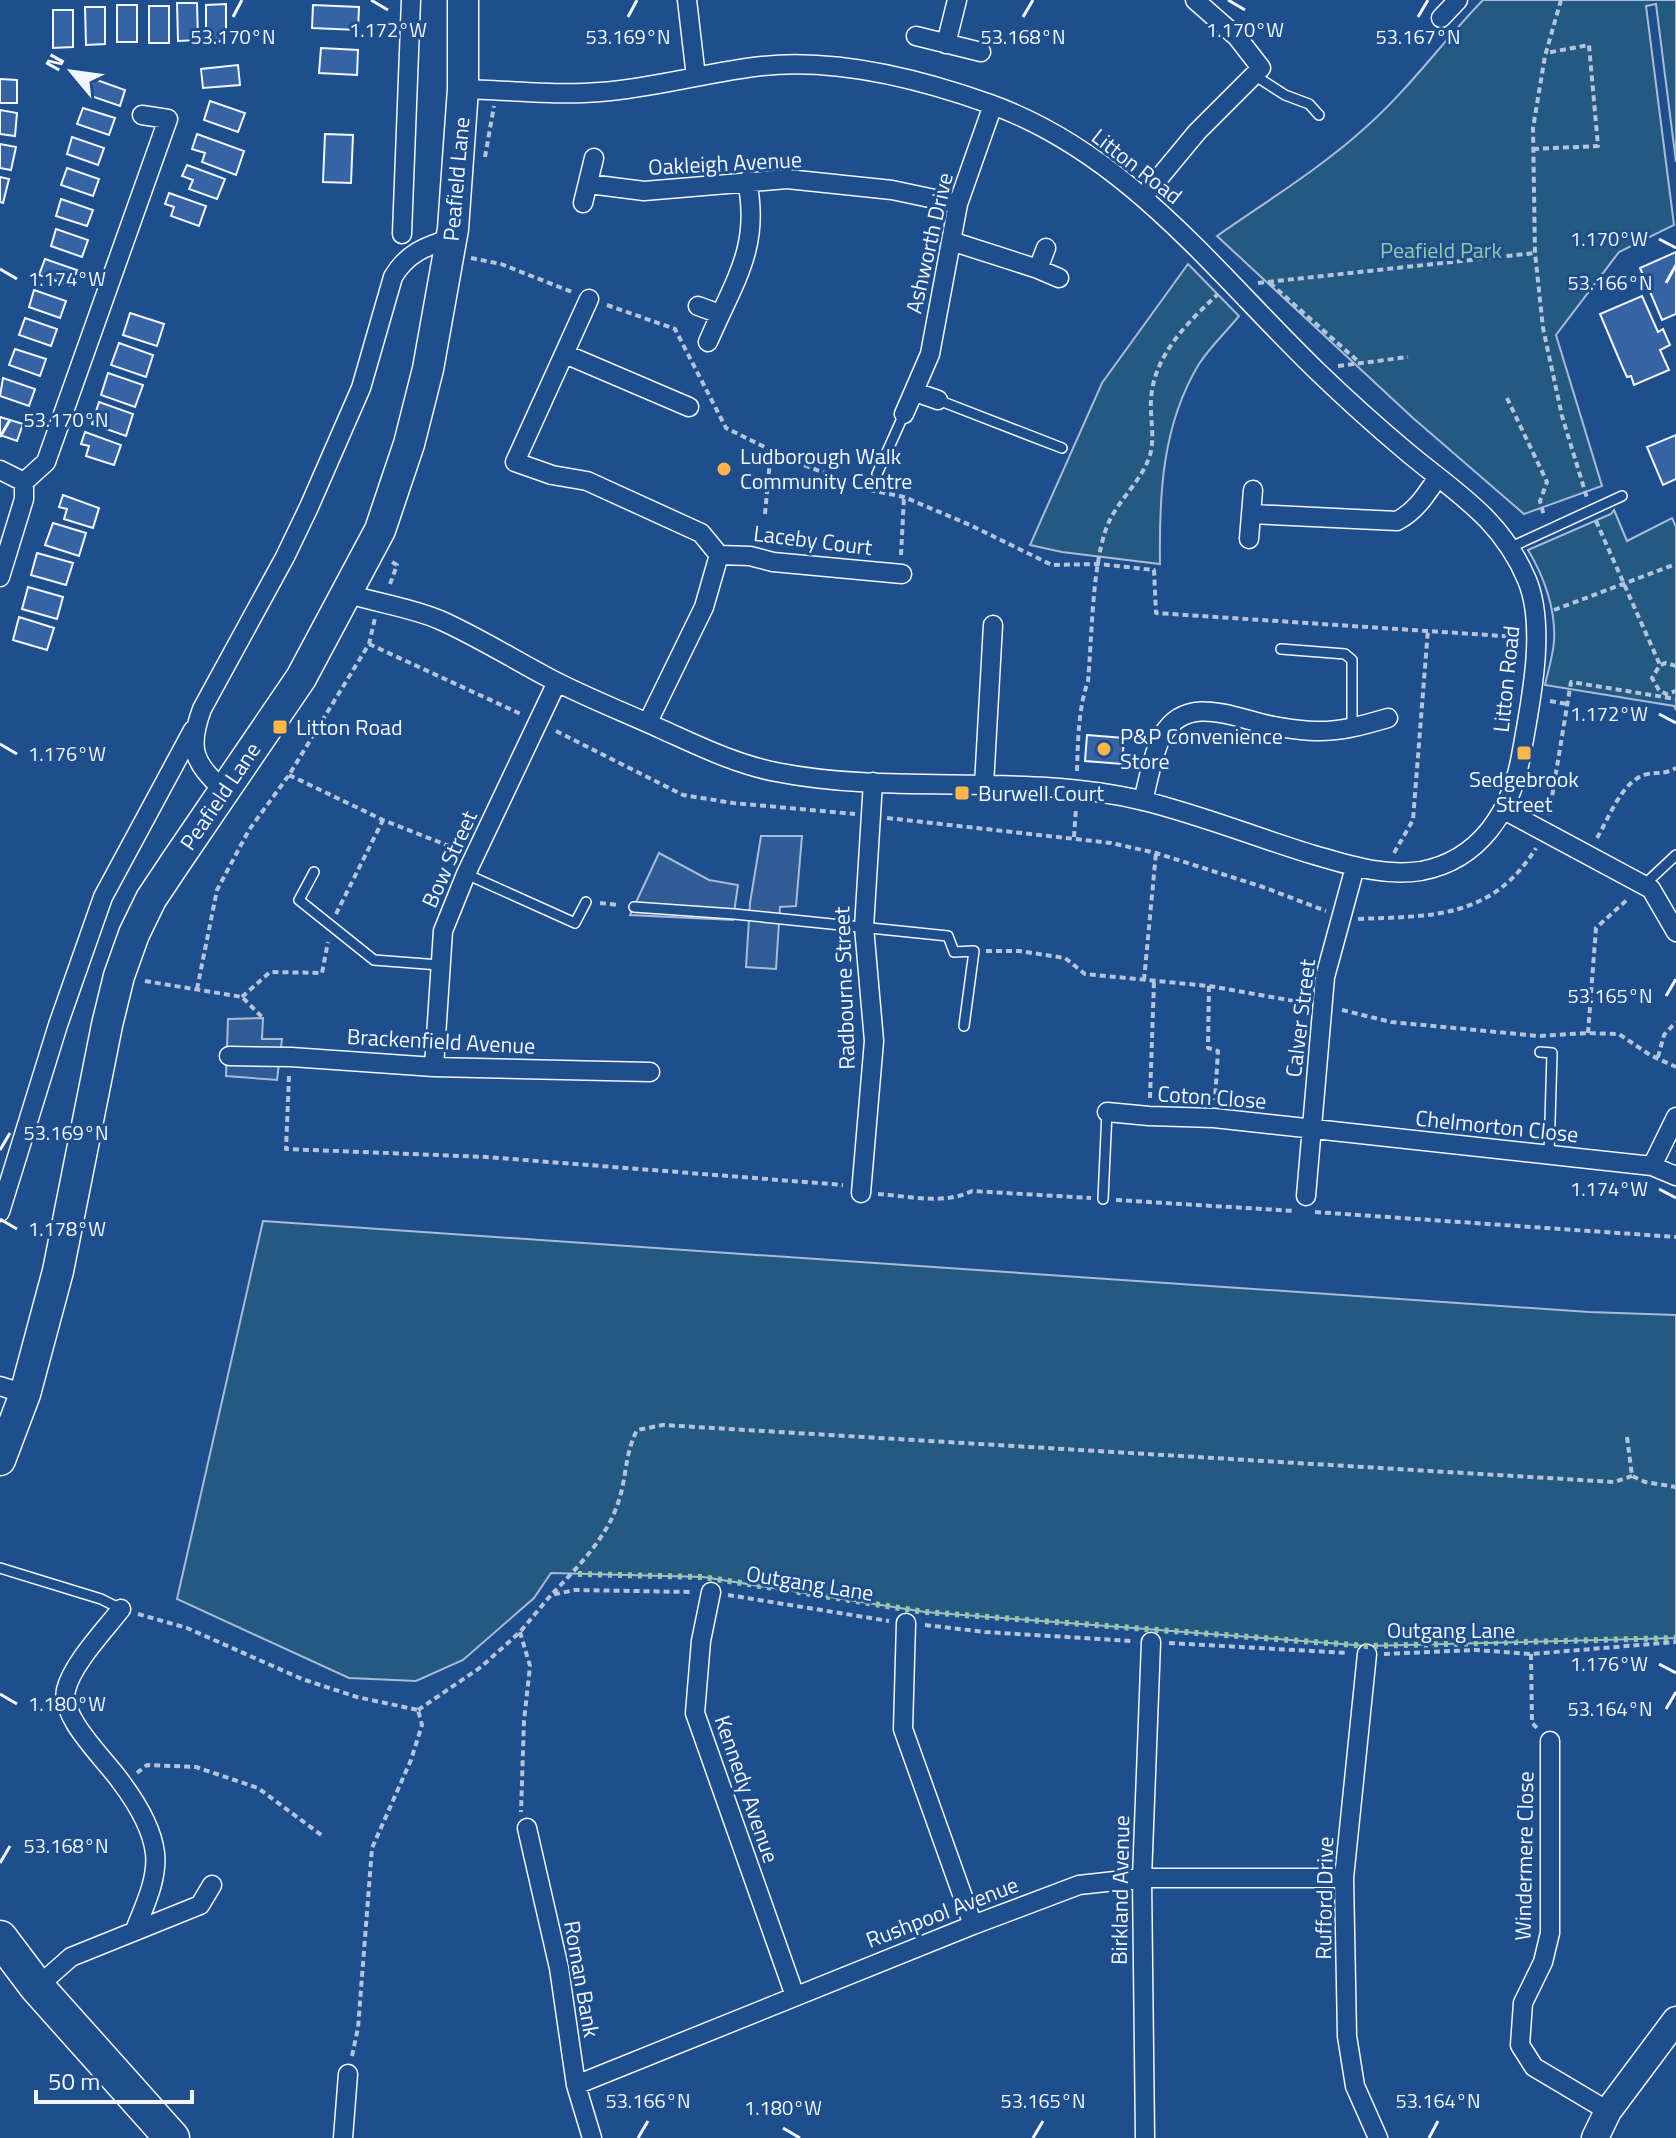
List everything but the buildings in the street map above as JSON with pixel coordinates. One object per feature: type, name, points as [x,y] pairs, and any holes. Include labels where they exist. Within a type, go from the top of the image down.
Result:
[{"type":"highway","points":[[0,1938],[37,1987],[172,2138]]},
{"type":"main road","name":"Peafield Lane","points":[[0,1460],[12,1390],[58,1271],[119,976],[134,934],[151,899],[301,678],[380,530],[409,444],[428,369],[451,246],[463,89],[463,0]]},
{"type":"street","points":[[402,234],[411,0]]},
{"type":"street","points":[[687,0],[696,77]]},
{"type":"street","points":[[946,44],[957,0]]},
{"type":"street","points":[[1144,196],[1197,132],[1258,72],[1237,37],[1195,0]]},
{"type":"street","points":[[1441,18],[1458,0]]},
{"type":"street","points":[[916,36],[981,52]]},
{"type":"street","name":"Litton Road","points":[[348,594],[436,618],[557,682],[729,760],[780,773],[873,782],[1077,791],[1143,801],[1383,873],[1415,872],[1443,865],[1466,852],[1490,833],[1516,783],[1537,638],[1536,616],[1527,578],[1491,521],[1315,369],[1144,196],[1068,143],[993,105],[890,75],[831,67],[769,65],[637,89],[590,93],[463,89]]},
{"type":"street","name":"Ashworth Drive","points":[[904,414],[930,354],[958,204],[993,105]]},
{"type":"street","points":[[0,577],[24,499],[24,482],[46,462],[168,119],[142,115]]},
{"type":"street","points":[[583,203],[594,158]]},
{"type":"street","name":"Oakleigh Avenue","points":[[589,184],[644,191],[787,179],[892,190],[958,204]]},
{"type":"street","points":[[708,342],[751,238],[753,209],[747,181]]},
{"type":"street","points":[[951,241],[1059,278]]},
{"type":"street","points":[[0,1212],[58,1025],[103,897],[285,557],[361,388],[393,277],[401,263],[412,254],[451,246]]},
{"type":"street","points":[[1038,269],[1046,248]]},
{"type":"street","points":[[589,299],[515,462],[552,475],[587,481],[701,533],[719,555],[704,607],[648,722]]},
{"type":"street","points":[[698,306],[720,314]]},
{"type":"street","points":[[565,354],[689,407]]},
{"type":"street","points":[[915,392],[938,400]]},
{"type":"street","points":[[0,470],[24,482]]},
{"type":"street","points":[[1252,514],[1397,521],[1410,514],[1438,477]]},
{"type":"street","points":[[1249,539],[1253,490]]},
{"type":"street","name":"Laceby Court","points":[[719,555],[750,556],[773,562],[901,565]]},
{"type":"street","points":[[984,785],[993,625]]},
{"type":"street","name":"Bow Street","points":[[434,1067],[443,931],[474,856],[557,682]]},
{"type":"street","points":[[1143,801],[1161,737],[1173,723],[1191,711],[1215,710],[1272,726],[1316,732],[1352,728],[1388,718]]},
{"type":"street","points":[[197,724],[193,749],[205,772],[224,791]]},
{"type":"street","name":"Radbourne Street","points":[[862,1189],[874,1041],[864,927],[873,782]]},
{"type":"street","points":[[1504,810],[1651,889],[1676,932]]},
{"type":"street","name":"Calver Street","points":[[1306,1204],[1325,977],[1355,867]]},
{"type":"street","name":"Brackenfield Avenue","points":[[229,1056],[434,1067],[650,1072]]},
{"type":"street","name":"Coton Close","points":[[1107,1112],[1214,1118],[1312,1130]]},
{"type":"street","points":[[1652,1166],[1676,1117]]},
{"type":"street","name":"Chelmorton Close","points":[[1312,1130],[1652,1166],[1676,1176]]},
{"type":"street","name":"Kennedy Avenue","points":[[711,1592],[701,1641],[695,1713],[795,1996]]},
{"type":"street","points":[[121,1609],[73,1672],[66,1688],[65,1704],[74,1722],[123,1784],[149,1830],[155,1854],[154,1873],[135,1930]]},
{"type":"street","points":[[906,1623],[903,1729],[973,1925]]},
{"type":"street","name":"Birkland Avenue","points":[[1145,2138],[1142,1878],[1151,1642]]},
{"type":"street","name":"Rufford Drive","points":[[1367,1654],[1344,1878],[1347,2036],[1355,2086],[1378,2138]]},
{"type":"street","name":"Windermere Close","points":[[1550,1741],[1550,1933],[1543,1962],[1523,2003],[1520,2045],[1534,2067],[1608,2111]]},
{"type":"street","name":"Roman Bank","points":[[527,1828],[559,1968],[576,2085],[592,2138]]},
{"type":"street","name":"Rushpool Avenue","points":[[576,2085],[1079,1885],[1142,1878],[1344,1878]]},
{"type":"street","points":[[37,1987],[71,1957],[200,1905],[212,1885]]},
{"type":"street","points":[[1595,2138],[1608,2111],[1676,2020]]},
{"type":"street","points":[[343,2138],[348,2074]]},
{"type":"lane","points":[[1258,72],[1285,95],[1309,104],[1319,115]]},
{"type":"lane","points":[[938,400],[1062,448]]},
{"type":"lane","points":[[877,474],[904,414]]},
{"type":"lane","points":[[1508,548],[1622,496]]},
{"type":"lane","points":[[1281,649],[1345,654],[1352,660],[1352,728]]},
{"type":"lane","points":[[1644,885],[1676,855]]},
{"type":"lane","points":[[314,872],[299,900],[374,960],[439,965]]},
{"type":"lane","points":[[466,874],[575,923],[586,902]]},
{"type":"lane","points":[[634,907],[948,936],[954,952],[974,951],[964,1026]]},
{"type":"lane","points":[[1540,1052],[1552,1053],[1549,1155]]},
{"type":"lane","points":[[1103,1199],[1107,1112]]},
{"type":"lane","points":[[0,1568],[101,1599],[121,1609]]},
{"type":"path","points":[[1561,0],[1546,53],[1533,128],[1535,253],[1543,328],[1562,416],[1591,511],[1660,665]]},
{"type":"path","points":[[1533,149],[1598,146],[1589,45],[1546,53]]},
{"type":"path","points":[[451,246],[675,329],[726,428],[771,450],[870,490],[904,497],[1052,565],[1099,564],[1154,570],[1156,613],[1537,638]]},
{"type":"path","points":[[1074,837],[1078,733],[1088,681],[1099,564],[1106,528],[1145,470],[1151,450],[1151,399],[1157,371],[1189,321],[1232,282],[1270,283],[1535,253]]},
{"type":"path","points":[[1270,283],[1360,363]]},
{"type":"path","points":[[1315,369],[1408,357]]},
{"type":"path","points":[[1507,398],[1547,482],[1540,501],[1548,530]]},
{"type":"path","points":[[765,514],[771,450]]},
{"type":"path","points":[[901,565],[904,497]]},
{"type":"path","points":[[1536,616],[1676,564]]},
{"type":"path","points":[[197,989],[217,890],[249,830],[289,775],[369,644],[378,603]]},
{"type":"path","points":[[1383,873],[1413,820],[1428,629]]},
{"type":"path","points":[[369,644],[540,723],[683,795],[733,803],[1074,837],[1156,853],[1263,887],[1341,917],[1356,919],[1456,911],[1497,893],[1525,865],[1546,831],[1571,682],[1676,699],[1674,692],[1663,693],[1654,686],[1653,673],[1666,663],[1676,666]]},
{"type":"path","points":[[1588,854],[1629,784],[1646,774],[1663,775],[1676,768]]},
{"type":"path","points":[[289,775],[383,820],[474,856]]},
{"type":"path","points":[[242,997],[270,972],[322,973],[331,925],[383,820]]},
{"type":"path","points":[[1144,980],[1156,853]]},
{"type":"path","points":[[1588,1033],[1596,928],[1644,885]]},
{"type":"path","points":[[586,902],[634,907]]},
{"type":"path","points":[[119,976],[242,997],[263,1018]]},
{"type":"path","points":[[1149,1116],[1154,981]]},
{"type":"path","points":[[1209,986],[1208,1048],[1218,1051],[1214,1118]]},
{"type":"path","points":[[1658,1057],[1664,1035],[1676,1022]]},
{"type":"path","points":[[291,1057],[286,1149],[486,1157],[862,1189],[935,1199],[961,1196],[972,1191],[1103,1199],[1306,1204],[1676,1237]]},
{"type":"path","points":[[121,1609],[187,1628],[302,1679],[357,1697],[418,1710],[481,1667],[520,1632],[583,1559],[612,1521],[620,1498],[628,1447],[637,1430],[663,1425],[1614,1482],[1632,1476],[1645,1482],[1676,1487]]},
{"type":"path","points":[[1627,1437],[1632,1476]]},
{"type":"path","name":"Outgang Lane","points":[[551,1595],[575,1590],[711,1592],[906,1623],[985,1632],[1367,1654],[1475,1650],[1531,1654],[1676,1642]]},
{"type":"path","points":[[520,1632],[530,1666],[520,1808],[527,1828]]},
{"type":"path","points":[[1531,1654],[1532,1723],[1550,1741]]},
{"type":"path","points":[[348,2074],[358,2028],[372,1848],[411,1760],[422,1725],[418,1710]]},
{"type":"path","points":[[123,1784],[147,1765],[196,1767],[258,1788],[324,1837]]},
{"type":"green space","name":"Peafield Park","points":[[1483,0],[1676,0],[1676,162],[1656,4],[1646,6],[1674,225],[1619,252],[1556,335],[1602,486],[1524,514],[1413,418],[1217,236],[1312,170],[1366,127],[1397,97]]},
{"type":"green space","points":[[1188,264],[1239,316],[1199,364],[1177,411],[1162,486],[1160,564],[1030,545],[1102,383]]},
{"type":"green space","points":[[1614,510],[1627,541],[1672,518],[1676,527],[1676,710],[1674,706],[1545,685],[1553,647],[1553,617],[1544,582],[1528,550]]},
{"type":"green space","points":[[263,1221],[1589,1312],[1676,1315],[1676,1638],[1367,1646],[925,1612],[703,1577],[551,1573],[534,1598],[463,1660],[416,1681],[349,1678],[177,1599]]},
{"type":"shaded area","points":[[761,836],[802,836],[796,906],[780,907],[776,969],[746,967],[750,903]]},
{"type":"shaded area","points":[[659,853],[709,880],[738,885],[733,920],[630,915]]},
{"type":"shaded area","points":[[263,1018],[262,1039],[282,1039],[277,1080],[226,1076],[228,1019]]},
{"type":"hedge","points":[[578,1574],[703,1577],[925,1612],[1367,1646],[1676,1638]]},
{"type":"place","name":"Ludborough Walk Community Centre","points":[[724,469]]},
{"type":"place","name":"Litton Road","points":[[280,727]]},
{"type":"place","name":"P&P Convenience Store","points":[[1104,749]]},
{"type":"place","name":"Sedgebrook Street","points":[[1524,753]]},
{"type":"place","name":"Burwell Court","points":[[962,793]]}]
